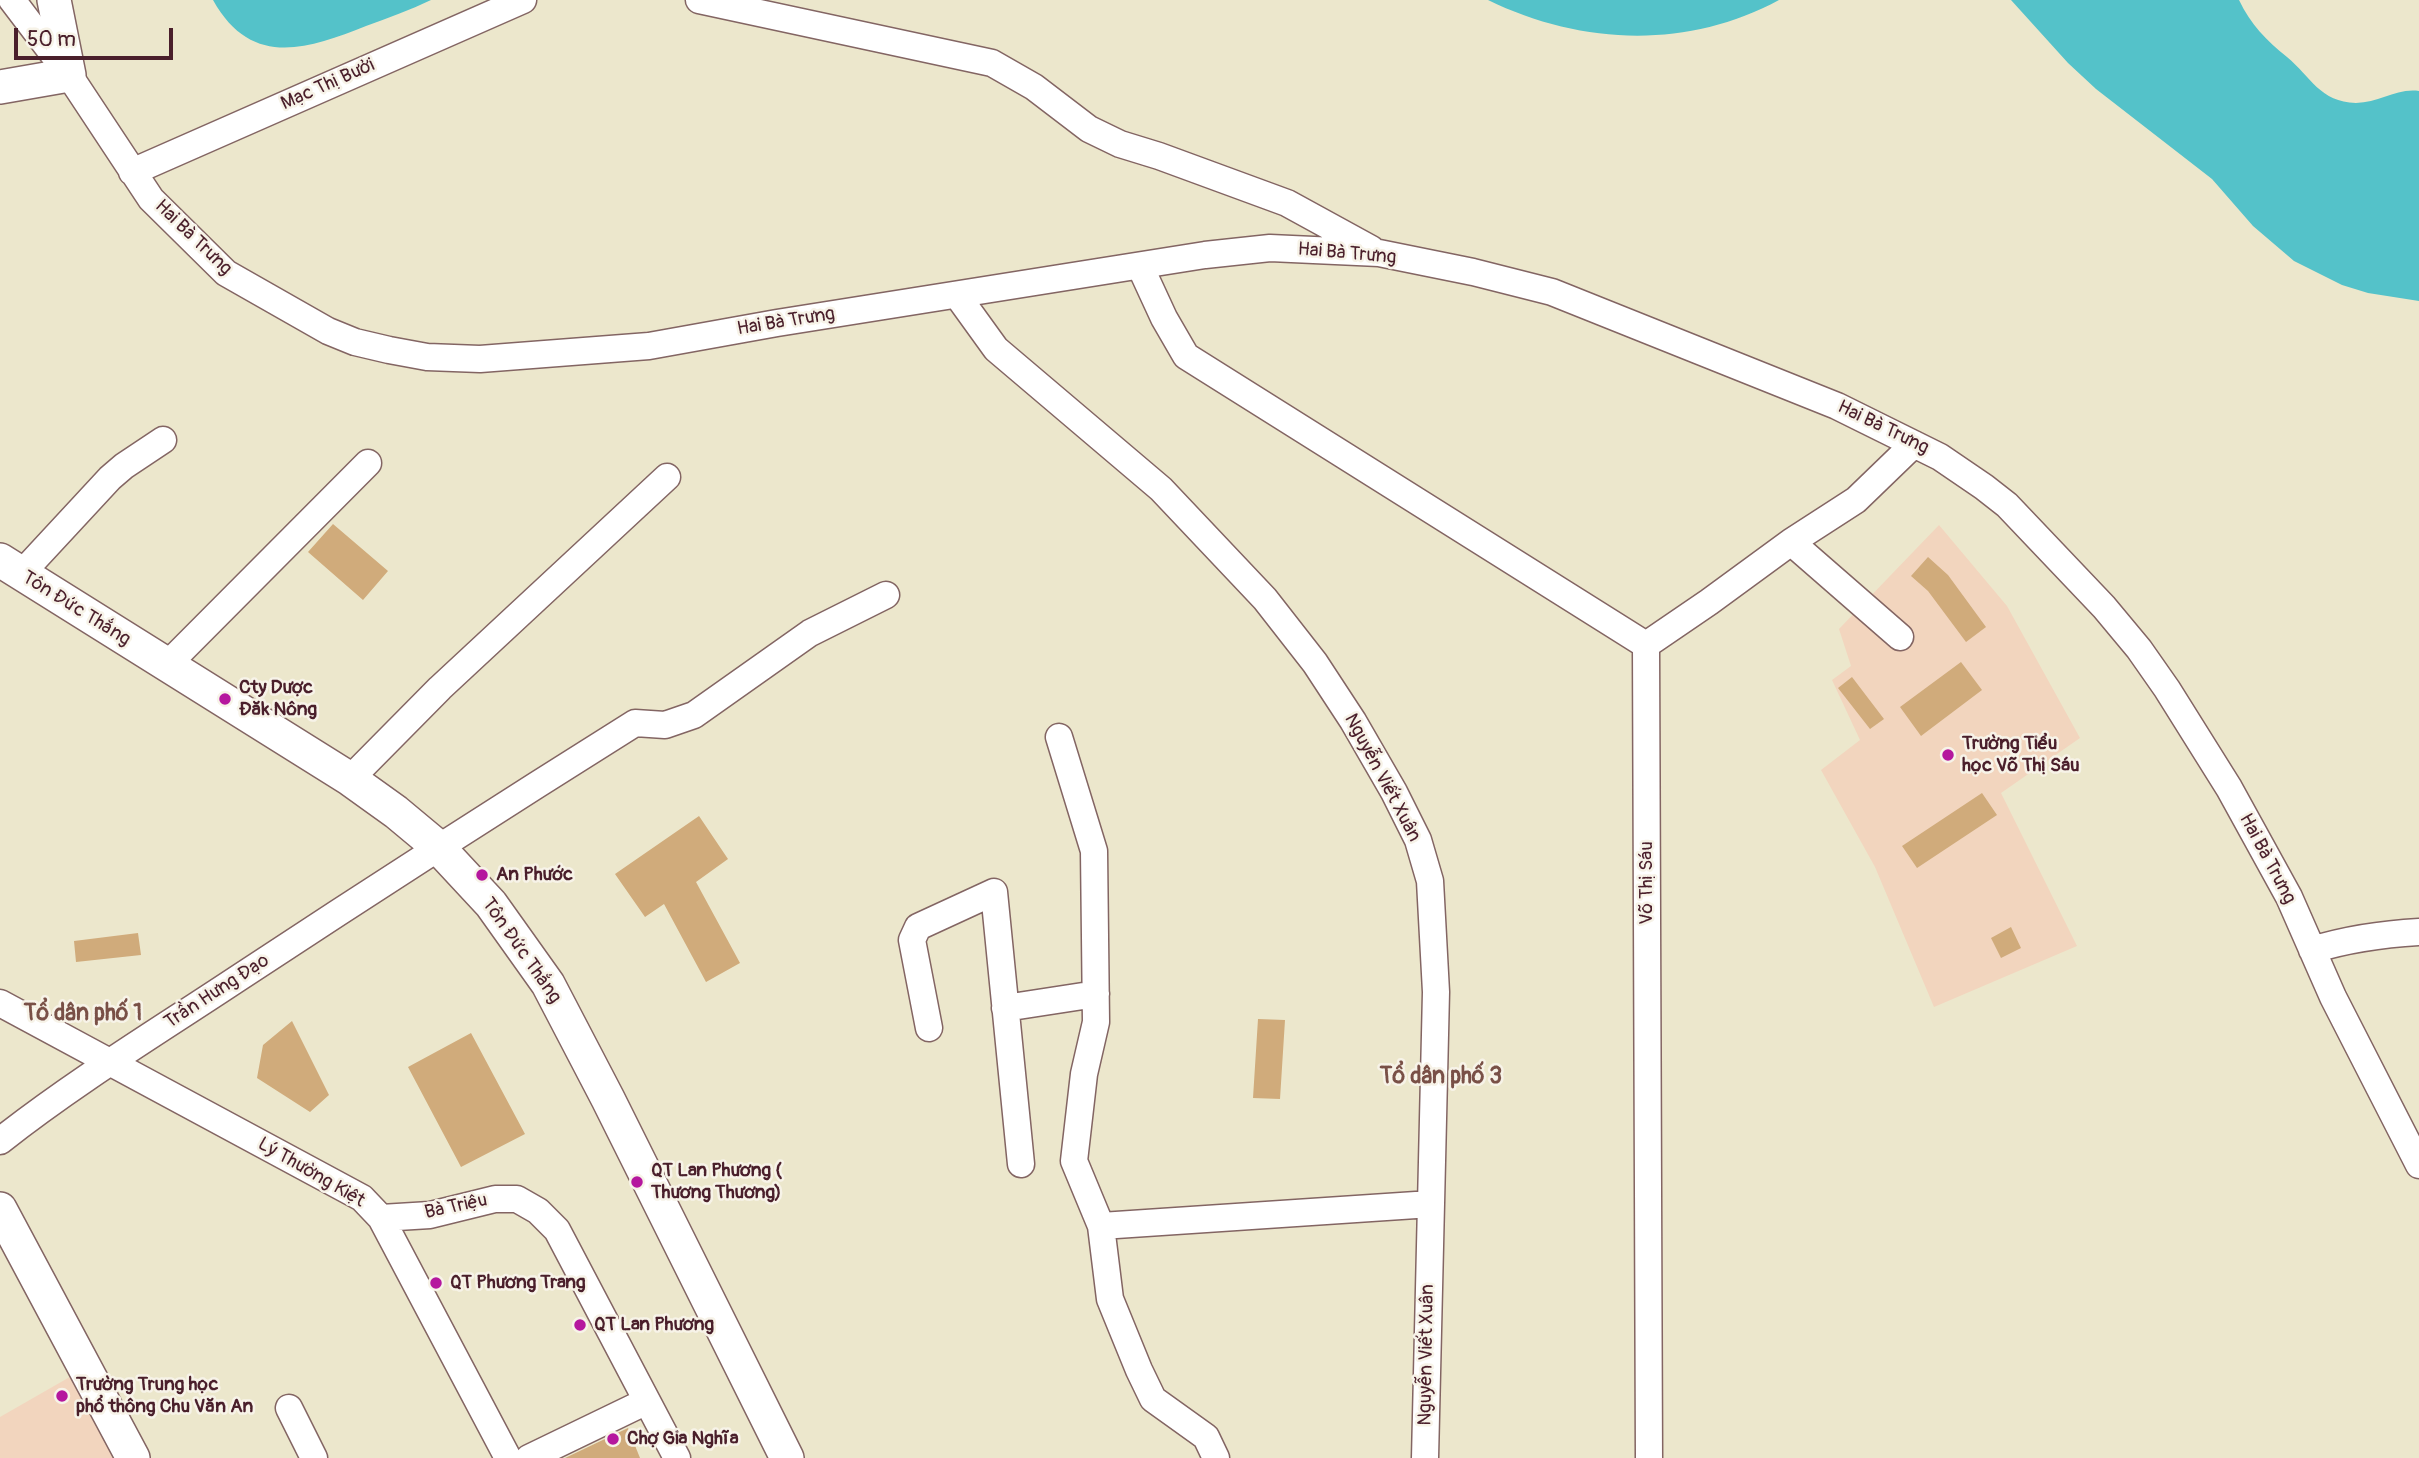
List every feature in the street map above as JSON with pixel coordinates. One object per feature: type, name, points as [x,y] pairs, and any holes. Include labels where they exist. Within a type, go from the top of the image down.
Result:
[{"type":"main road","points":[[0,87],[69,75],[54,0]]},
{"type":"main road","name":"Tôn Đức Thắng","points":[[10,567],[350,779],[438,847],[491,904],[548,984],[608,1098],[787,1458]]},
{"type":"main road","points":[[0,1209],[133,1458]]},
{"type":"street","name":"Hai Bà Trưng","points":[[12,0],[69,75],[151,199],[171,221],[226,273],[328,331],[355,342],[427,357],[480,359],[649,346],[1205,255],[1270,248],[1379,253],[1552,292],[1837,405],[1940,457],[2007,505],[2095,597],[2139,649],[2229,788],[2289,897],[2333,997],[2419,1165]]},
{"type":"street","name":"Mạc Thị Bưởi","points":[[132,172],[523,0]]},
{"type":"street","points":[[699,0],[992,63],[1034,87],[1089,129],[1120,144],[1287,203],[1379,253]]},
{"type":"street","points":[[1140,266],[1164,318],[1186,356],[1646,645],[1709,603],[1791,542],[1856,500],[1914,444]]},
{"type":"street","name":"Nguyễn Viết Xuân","points":[[957,295],[996,349],[1161,489],[1265,599],[1315,663],[1353,721],[1418,840],[1430,881],[1436,992],[1425,1458]]},
{"type":"street","points":[[10,567],[124,466],[163,440]]},
{"type":"street","points":[[166,665],[368,463]]},
{"type":"street","points":[[350,779],[440,688],[667,477]]},
{"type":"street","points":[[1791,542],[1900,637]]},
{"type":"street","name":"Trần Hưng Đạo","points":[[0,1141],[37,1111],[110,1062],[438,847],[635,723],[665,725],[694,715],[810,633],[886,595]]},
{"type":"street","name":"Võ Thị Sáu","points":[[1646,645],[1649,1458]]},
{"type":"street","points":[[1059,737],[1094,851],[1096,1022],[1084,1074],[1074,1161],[1101,1226],[1111,1299],[1153,1399],[1206,1437],[1216,1458]]},
{"type":"street","points":[[929,1028],[912,940],[918,927],[994,892],[1021,1164]]},
{"type":"street","points":[[2312,950],[2342,941],[2419,932]]},
{"type":"street","points":[[1005,1008],[1096,994]]},
{"type":"street","name":"Lý Thường Kiệt","points":[[0,1003],[362,1198],[381,1218],[508,1458]]},
{"type":"street","name":"Bà Triệu","points":[[381,1218],[430,1215],[495,1199],[517,1199],[538,1212],[557,1230],[677,1458]]},
{"type":"street","points":[[1101,1226],[1431,1204]]},
{"type":"street","points":[[529,1458],[647,1401]]},
{"type":"street","points":[[289,1408],[314,1458]]},
{"type":"shaded area","name":"Trường Tiểu học Võ Thị Sáu","points":[[1939,525],[2007,606],[2080,738],[2001,793],[2077,946],[1934,1007],[1875,867],[1821,770],[1860,740],[1832,680],[1851,666],[1839,629]]},
{"type":"shaded area","name":"Trường Trung học phổ thông Chu Văn An","points":[[75,1374],[123,1458],[0,1458],[0,1417]]},
{"type":"water","points":[[213,0],[431,0],[344,35],[322,42],[281,48],[244,36],[228,22]]},
{"type":"water","points":[[1488,0],[1779,0],[1744,16],[1708,27],[1671,34],[1634,36],[1559,26]]},
{"type":"water","points":[[2011,0],[2239,0],[2254,25],[2266,38],[2317,87],[2333,98],[2356,103],[2419,91],[2419,301],[2368,293],[2342,285],[2294,261],[2253,226],[2212,179],[2096,89],[2068,63]]},
{"type":"building","points":[[333,524],[388,571],[363,600],[308,552]]},
{"type":"building","points":[[1928,557],[1948,575],[1986,627],[1966,642],[1928,591],[1911,576]]},
{"type":"building","points":[[1961,662],[1982,690],[1921,736],[1900,707]]},
{"type":"building","points":[[1852,677],[1884,719],[1870,729],[1838,688]]},
{"type":"building","points":[[1982,793],[1997,815],[1917,868],[1902,846]]},
{"type":"building","points":[[699,816],[728,859],[696,882],[740,963],[706,982],[664,904],[645,917],[615,874]]},
{"type":"building","points":[[2011,927],[2021,948],[2001,958],[1991,938]]},
{"type":"building","points":[[138,933],[141,955],[76,962],[74,941]]},
{"type":"building","points":[[1258,1019],[1285,1020],[1280,1099],[1253,1098]]},
{"type":"building","points":[[292,1021],[329,1095],[310,1112],[257,1078],[263,1045]]},
{"type":"building","points":[[471,1033],[525,1134],[461,1167],[408,1067]]},
{"type":"building","name":"Chợ Gia Nghĩa","points":[[628,1428],[640,1458],[565,1458]]},
{"type":"place","name":"Cty Dược Đăk Nông","points":[[225,699]]},
{"type":"place","name":"Trường Tiểu học Võ Thị Sáu","points":[[1948,755]]},
{"type":"place","name":"An Phước","points":[[482,875]]},
{"type":"place","name":"QT Lan Phương ( Thương Thương)","points":[[637,1182]]},
{"type":"place","name":"QT Phương Trang","points":[[436,1283]]},
{"type":"place","name":"QT Lan Phương","points":[[580,1325]]},
{"type":"place","name":"Trường Trung học phổ thông Chu Văn An","points":[[62,1396]]},
{"type":"place","name":"Chợ Gia Nghĩa","points":[[613,1439]]},
{"type":"district","name":"Tổ dân phố 1","points":[[83,1014]]},
{"type":"district","name":"Tổ dân phố 3","points":[[1441,1077]]}]
